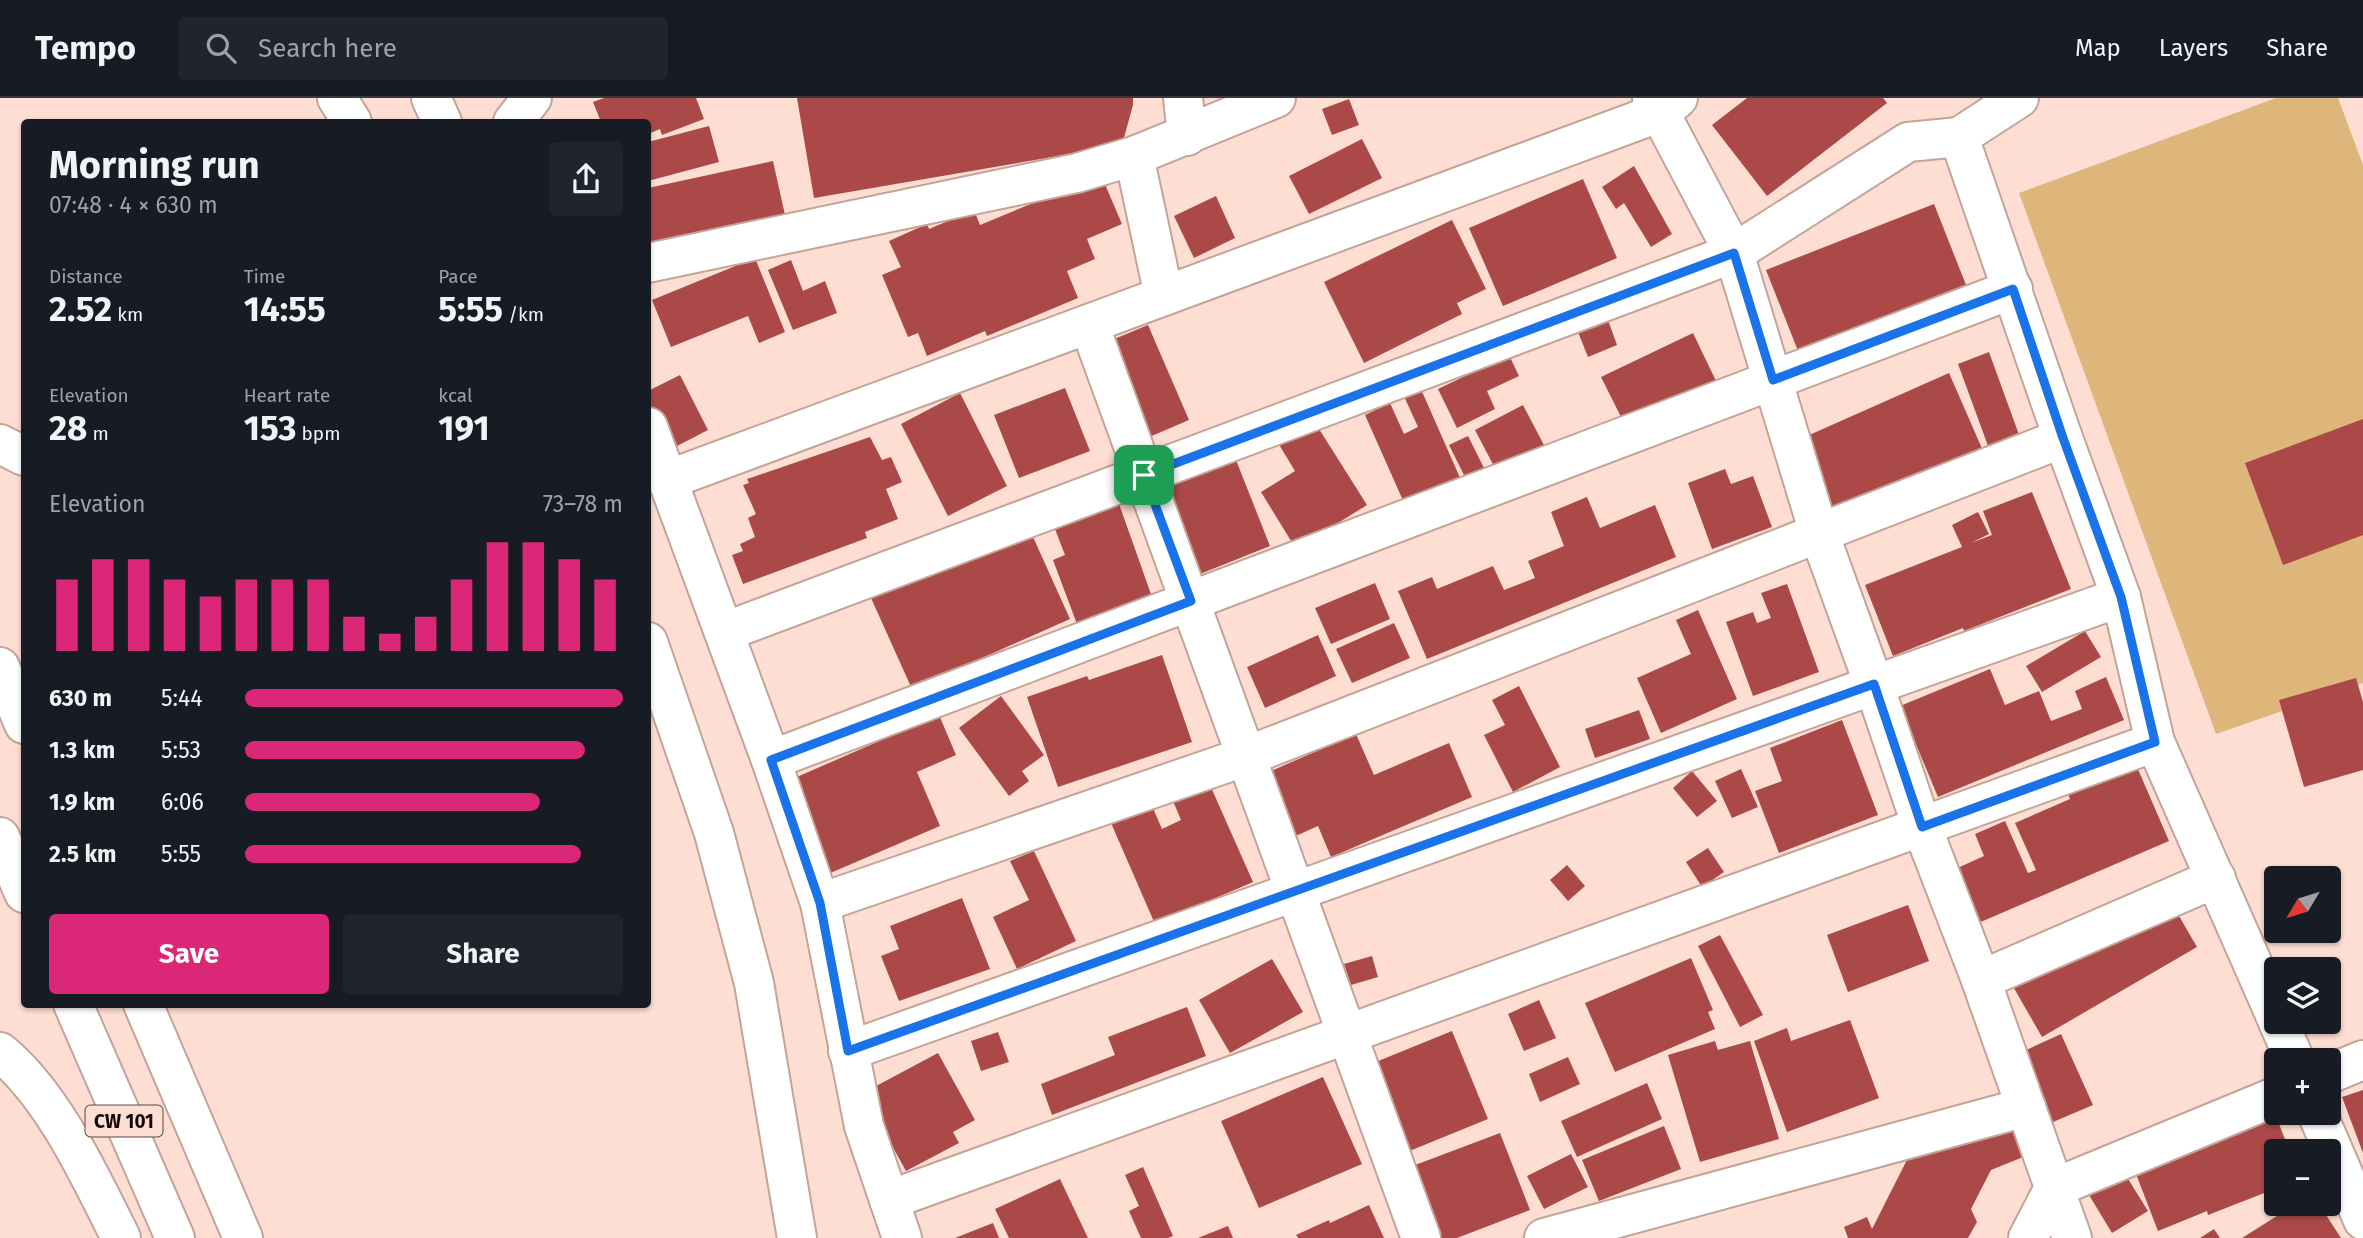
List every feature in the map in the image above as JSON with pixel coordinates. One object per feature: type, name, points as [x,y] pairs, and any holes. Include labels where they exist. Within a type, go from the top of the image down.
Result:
[{"type":"main road","points":[[337,98],[350,119]]},
{"type":"main road","points":[[431,98],[441,119]]},
{"type":"main road","points":[[1183,98],[1188,136]]},
{"type":"main road","points":[[651,262],[1077,173],[1188,136],[1276,98]]},
{"type":"main road","points":[[724,632],[1734,253],[1908,142],[1959,137],[2019,98]]},
{"type":"main road","points":[[667,480],[1164,296],[1664,103],[1734,253],[1819,533],[1922,827],[1981,980],[2072,1238]]},
{"type":"main road","points":[[1959,137],[2121,597],[2155,742],[2264,991]]},
{"type":"main road","points":[[1134,156],[1164,296]]},
{"type":"main road","points":[[771,760],[2013,289]]},
{"type":"main road","points":[[1088,324],[1421,1238]]},
{"type":"main road","points":[[651,435],[771,760],[820,903],[864,1126],[902,1238]]},
{"type":"main road","points":[[820,903],[1247,756],[2063,438]]},
{"type":"main road","points":[[0,444],[21,454]]},
{"type":"main road","points":[[848,1051],[2121,597]]},
{"type":"main road","points":[[651,651],[714,833],[754,983],[797,1238]]},
{"type":"main road","points":[[0,667],[21,717]]},
{"type":"main road","points":[[889,1200],[2155,742]]},
{"type":"main road","points":[[0,837],[21,886]]},
{"type":"main road","points":[[1981,980],[2216,878]]},
{"type":"main road","name":"CW 101","points":[[75,1008],[175,1238]]},
{"type":"main road","name":"CW 101","points":[[146,1008],[243,1238]]},
{"type":"main road","points":[[0,1052],[11,1061],[54,1113],[121,1238]]},
{"type":"main road","points":[[2341,1069],[2363,1060]]},
{"type":"main road","points":[[2028,1238],[2054,1188],[2264,1101]]},
{"type":"main road","points":[[1544,1238],[2026,1107]]},
{"type":"main road","points":[[2322,1125],[2363,1220]]},
{"type":"shaded area","points":[[2276,98],[2338,98],[2363,165],[2363,683],[2216,734],[2019,193]]},
{"type":"building","points":[[604,98],[696,98],[704,119],[662,135],[660,129],[651,133],[651,119],[600,119],[593,102]]},
{"type":"building","points":[[797,98],[1133,98],[1133,105],[1122,145],[814,198]]},
{"type":"building","points":[[1747,98],[1883,98],[1887,103],[1767,196],[1712,125]]},
{"type":"building","points":[[1349,99],[1359,125],[1332,135],[1322,109]]},
{"type":"building","points":[[709,126],[719,162],[651,180],[651,141]]},
{"type":"building","points":[[1362,139],[1382,178],[1309,214],[1289,176]]},
{"type":"building","points":[[773,161],[787,224],[651,252],[651,187]]},
{"type":"building","points":[[1634,166],[1672,234],[1651,247],[1624,203],[1616,209],[1602,187]]},
{"type":"building","points":[[1101,175],[1122,224],[1087,239],[1095,259],[1067,271],[1078,298],[987,336],[985,331],[927,356],[918,333],[908,337],[882,275],[901,267],[889,241],[927,224],[929,229],[974,210],[980,225]]},
{"type":"building","points":[[1583,179],[1617,258],[1503,306],[1469,228]]},
{"type":"building","points":[[1216,196],[1235,238],[1194,258],[1174,216]]},
{"type":"building","points":[[1934,204],[1970,295],[1802,361],[1766,270]]},
{"type":"building","points":[[1452,220],[1486,289],[1457,303],[1462,314],[1364,363],[1324,282]]},
{"type":"building","points":[[755,258],[785,332],[759,343],[748,316],[671,347],[652,300]]},
{"type":"building","points":[[791,260],[803,291],[825,281],[837,313],[793,330],[768,270]]},
{"type":"building","points":[[1608,320],[1617,345],[1588,357],[1578,332]]},
{"type":"building","points":[[1148,325],[1189,420],[1140,441],[1100,345]]},
{"type":"building","points":[[1693,333],[1716,381],[1625,425],[1601,377]]},
{"type":"building","points":[[1989,352],[2022,443],[1991,454],[1958,364]]},
{"type":"building","points":[[1509,355],[1519,376],[1487,391],[1495,409],[1457,428],[1438,389]]},
{"type":"building","points":[[1949,373],[1984,453],[1834,520],[1798,440]]},
{"type":"building","points":[[680,375],[708,430],[651,459],[651,390]]},
{"type":"building","points":[[1420,387],[1461,480],[1405,505],[1365,415],[1390,403],[1404,434],[1418,427],[1403,394]]},
{"type":"building","points":[[1065,388],[1090,451],[1019,478],[994,415]]},
{"type":"building","points":[[960,393],[1007,486],[948,516],[901,424]]},
{"type":"building","points":[[1523,405],[1544,445],[1496,470],[1475,430]]},
{"type":"building","points":[[2363,419],[2363,535],[2283,565],[2245,463]]},
{"type":"building","points":[[1314,421],[1367,505],[1296,549],[1261,492],[1295,471],[1278,443]]},
{"type":"building","points":[[1468,436],[1486,472],[1467,481],[1449,445]]},
{"type":"building","points":[[870,437],[882,460],[891,457],[902,482],[886,489],[898,519],[865,532],[867,538],[743,584],[732,555],[743,551],[740,544],[755,537],[748,518],[756,514],[743,485],[749,483],[747,479]]},
{"type":"building","points":[[1234,455],[1270,546],[1185,580],[1149,488]]},
{"type":"building","points":[[1725,469],[1731,484],[1753,476],[1772,527],[1712,549],[1688,483]]},
{"type":"building","points":[[2032,492],[2071,589],[1893,656],[1865,585],[1962,547],[1952,525],[1978,512],[1989,534],[1971,543],[1992,535],[1983,511]]},
{"type":"building","points":[[1587,497],[1600,528],[1655,505],[1676,557],[1427,659],[1398,591],[1432,577],[1437,589],[1493,566],[1504,590],[1535,578],[1528,561],[1564,546],[1551,512]]},
{"type":"building","points":[[1118,501],[1152,597],[1077,624],[1053,560],[1065,555],[1053,524]]},
{"type":"building","points":[[1029,528],[1070,619],[912,689],[871,598]]},
{"type":"building","points":[[1375,583],[1390,619],[1331,644],[1315,608]]},
{"type":"building","points":[[1787,584],[1819,672],[1753,696],[1726,622],[1753,612],[1757,623],[1771,618],[1761,593]]},
{"type":"building","points":[[1698,610],[1737,699],[1661,733],[1637,678],[1691,654],[1676,620]]},
{"type":"building","points":[[1394,623],[1410,658],[1352,683],[1336,649]]},
{"type":"building","points":[[2085,631],[2101,657],[2042,692],[2026,666]]},
{"type":"building","points":[[1318,635],[1336,676],[1265,708],[1247,667]]},
{"type":"building","points":[[1162,655],[1192,742],[1058,787],[1027,697],[1087,676],[1089,680]]},
{"type":"building","points":[[1990,669],[2005,705],[2039,691],[2051,721],[2082,709],[2075,691],[2106,677],[2124,720],[1938,797],[1900,706]]},
{"type":"building","points":[[2356,678],[2363,702],[2363,770],[2304,787],[2279,700]]},
{"type":"building","points":[[1519,686],[1560,767],[1513,792],[1484,735],[1505,725],[1492,700]]},
{"type":"building","points":[[1001,696],[1044,755],[1022,771],[1029,781],[1009,796],[959,728]]},
{"type":"building","points":[[1639,710],[1650,739],[1595,758],[1585,729]]},
{"type":"building","points":[[939,715],[956,755],[917,772],[940,826],[807,883],[767,790]]},
{"type":"building","points":[[1842,720],[1878,815],[1779,853],[1755,791],[1782,781],[1770,748]]},
{"type":"building","points":[[1356,734],[1374,775],[1449,743],[1472,797],[1331,857],[1318,826],[1291,838],[1264,774]]},
{"type":"building","points":[[2131,753],[2169,841],[1976,924],[1953,870],[1984,856],[1975,834],[2005,821],[2028,873],[2036,870],[2015,823],[2070,799],[2063,782]]},
{"type":"building","points":[[1741,769],[1758,807],[1732,818],[1715,781]]},
{"type":"building","points":[[1692,771],[1717,801],[1697,817],[1673,788]]},
{"type":"building","points":[[1210,785],[1253,882],[1155,924],[1111,823],[1152,806],[1162,829],[1181,820],[1173,801]]},
{"type":"building","points":[[1708,848],[1724,872],[1702,887],[1686,862]]},
{"type":"building","points":[[1034,851],[1076,941],[1017,969],[993,917],[1029,900],[1010,861]]},
{"type":"building","points":[[1567,865],[1585,886],[1568,901],[1550,880]]},
{"type":"building","points":[[2161,885],[2197,947],[2042,1037],[2003,969]]},
{"type":"building","points":[[962,898],[990,969],[899,1001],[881,956],[899,949],[890,926]]},
{"type":"building","points":[[1908,905],[1929,961],[1848,992],[1827,935]]},
{"type":"building","points":[[1720,935],[1763,1015],[1740,1027],[1698,946]]},
{"type":"building","points":[[1372,956],[1378,977],[1351,985],[1344,964]]},
{"type":"building","points":[[1691,958],[1713,1010],[1708,1012],[1715,1029],[1615,1072],[1585,1003]]},
{"type":"building","points":[[1272,959],[1303,1012],[1230,1053],[1199,1000]]},
{"type":"building","points":[[1539,1000],[1556,1038],[1524,1051],[1508,1014]]},
{"type":"building","points":[[1187,1007],[1206,1056],[1052,1115],[1041,1084],[1115,1055],[1108,1037]]},
{"type":"building","points":[[1850,1020],[1879,1098],[1787,1132],[1754,1041],[1787,1028],[1791,1041]]},
{"type":"building","points":[[1452,1031],[1488,1119],[1402,1154],[1366,1066]]},
{"type":"building","points":[[998,1032],[1009,1062],[981,1071],[971,1041]]},
{"type":"building","points":[[2061,1034],[2093,1105],[2046,1125],[2011,1057]]},
{"type":"building","points":[[1715,1041],[1718,1050],[1750,1041],[1779,1139],[1700,1162],[1668,1055]]},
{"type":"building","points":[[938,1053],[975,1120],[953,1132],[959,1143],[906,1171],[863,1093]]},
{"type":"building","points":[[1568,1057],[1580,1084],[1540,1102],[1529,1074]]},
{"type":"building","points":[[1323,1077],[1362,1164],[1259,1208],[1221,1121]]},
{"type":"building","points":[[1647,1083],[1662,1119],[1577,1157],[1561,1121]]},
{"type":"building","points":[[2363,1090],[2363,1153],[2342,1097]]},
{"type":"building","points":[[2009,1108],[2028,1155],[1991,1170],[1971,1209],[1977,1222],[1968,1238],[1848,1238],[1844,1227],[1867,1217],[1872,1229],[1914,1146]]},
{"type":"building","points":[[2264,1109],[2264,1125],[2279,1125],[2285,1139],[2264,1139],[2264,1193],[2208,1215],[2207,1211],[2158,1231],[2136,1174],[2181,1157],[2174,1139]]},
{"type":"building","points":[[1664,1126],[1681,1169],[1599,1201],[1582,1160]]},
{"type":"building","points":[[1500,1133],[1530,1210],[1457,1238],[1427,1238],[1402,1170]]},
{"type":"building","points":[[1571,1154],[1588,1187],[1544,1209],[1527,1176]]},
{"type":"building","points":[[1143,1167],[1173,1236],[1168,1238],[1141,1238],[1129,1211],[1139,1206],[1125,1175]]},
{"type":"building","points":[[2125,1174],[2148,1211],[2112,1233],[2089,1195]]},
{"type":"building","points":[[1060,1179],[1088,1238],[1009,1238],[995,1209]]},
{"type":"building","points":[[1369,1205],[1384,1238],[1298,1238],[1296,1235],[1329,1220],[1330,1223]]},
{"type":"building","points":[[2277,1216],[2327,1216],[2341,1238],[2242,1238]]},
{"type":"building","points":[[993,1223],[999,1238],[955,1238]]},
{"type":"building","points":[[1228,1226],[1233,1238],[1198,1238]]},
{"type":"building","points":[[2214,1229],[2220,1238],[2200,1238]]},
{"type":"route","points":[[1734,253],[1773,380],[2013,289],[2063,438],[2121,597],[2155,742],[1922,827],[1874,684],[848,1051],[820,903],[771,760],[1191,601],[1144,475],[1734,253]]}]
